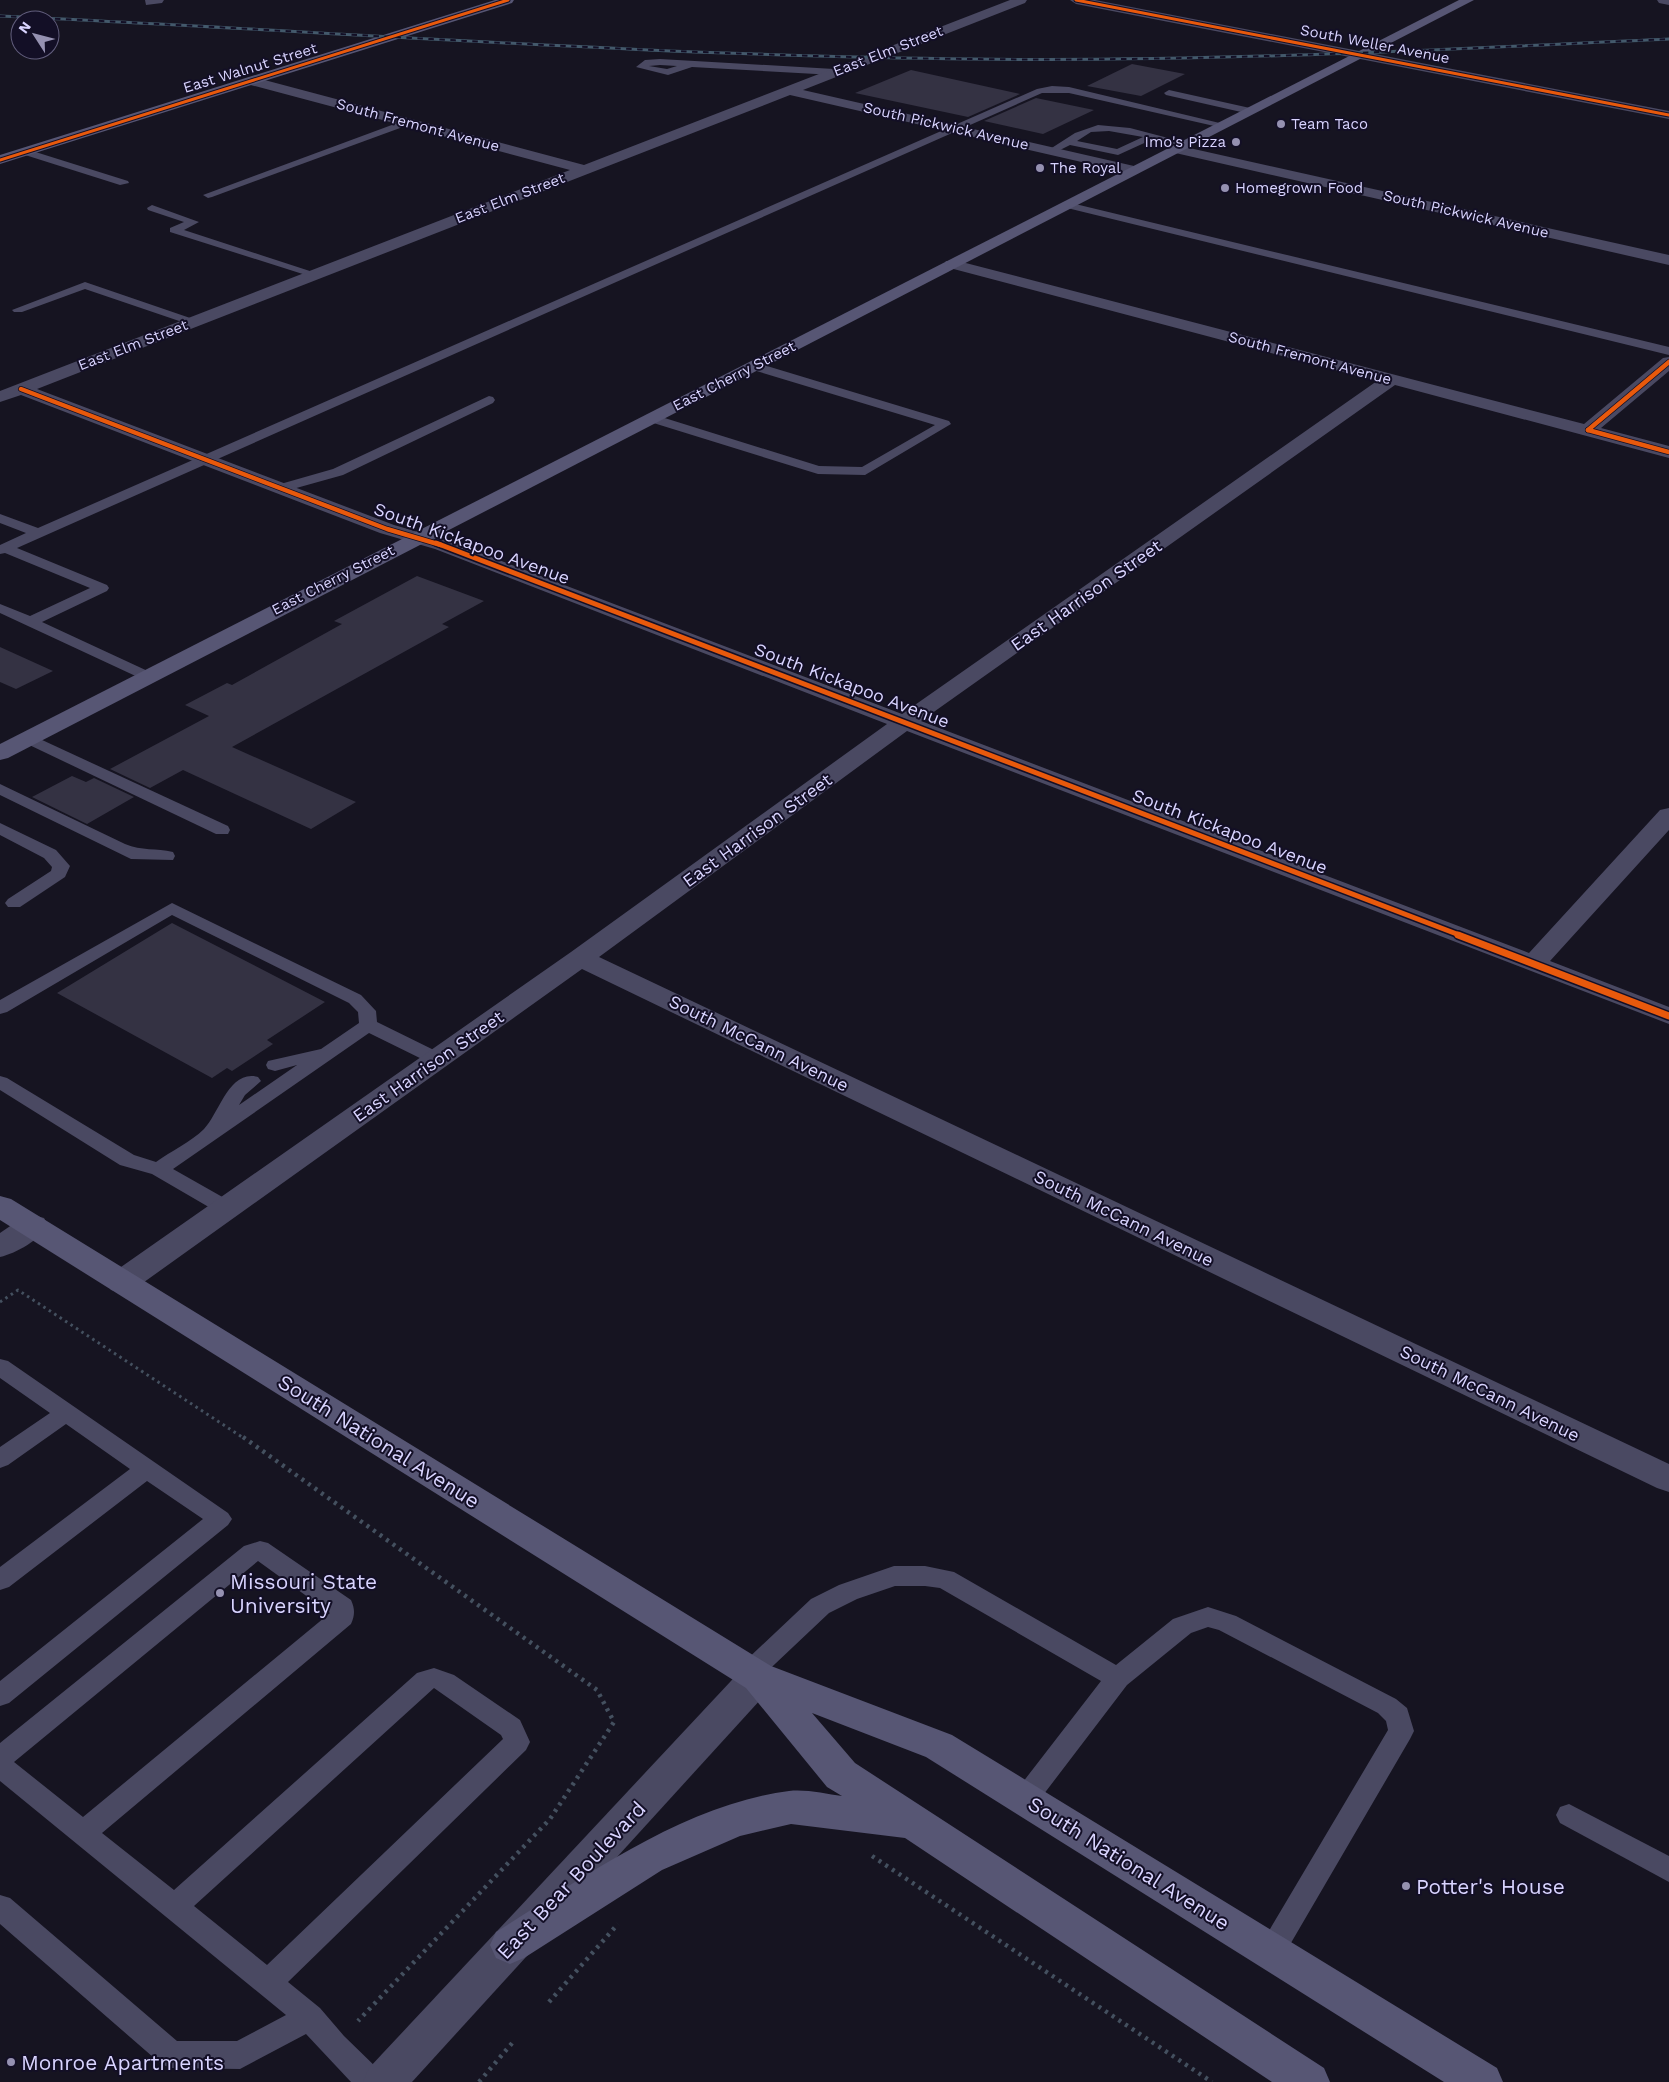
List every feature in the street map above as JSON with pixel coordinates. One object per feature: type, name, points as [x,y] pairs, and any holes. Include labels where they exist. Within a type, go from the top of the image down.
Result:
[{"type":"street","name":"East Walnut Street","points":[[0,160],[508,0]]},
{"type":"street","name":"East Elm Street","points":[[0,397],[1021,0]]},
{"type":"street","name":"South Weller Avenue","points":[[1076,0],[1669,115]]},
{"type":"street","name":"East Cherry Street","points":[[0,752],[1468,0]]},
{"type":"street","points":[[1663,0],[1669,1]]},
{"type":"street","name":"South Fremont Avenue","points":[[252,81],[584,169]]},
{"type":"street","name":"South Pickwick Avenue","points":[[787,90],[1134,170]]},
{"type":"street","name":"South Pickwick Avenue","points":[[1181,146],[1669,260]]},
{"type":"street","name":"South Fremont Avenue","points":[[952,264],[1669,452]]},
{"type":"street","points":[[1588,430],[1669,362]]},
{"type":"street","name":"East Harrison Street","points":[[122,1282],[580,958],[906,722],[1392,380]]},
{"type":"street","name":"South Kickapoo Avenue","points":[[21,389],[387,529],[442,545],[1669,1016]]},
{"type":"street","points":[[1534,964],[1669,815]]},
{"type":"street","name":"South McCann Avenue","points":[[580,958],[1669,1479]]},
{"type":"street","name":"South National Avenue","points":[[0,1206],[754,1675],[939,1746],[1482,2082]]},
{"type":"street","points":[[0,1247],[33,1225]]},
{"type":"street","name":"South National Avenue","points":[[754,1675],[841,1774],[1309,2082]]},
{"type":"street","name":"East Bear Boulevard","points":[[384,2082],[754,1675]]},
{"type":"street","points":[[510,1945],[648,1858],[735,1820],[791,1807],[914,1822]]},
{"type":"lane","points":[[690,64],[834,72]]},
{"type":"lane","points":[[3,549],[1040,91],[1052,89],[1069,90],[1223,125]]},
{"type":"lane","points":[[1169,93],[1250,111]]},
{"type":"lane","points":[[208,195],[408,122]]},
{"type":"lane","points":[[1052,151],[1096,127],[1108,126],[1152,136],[1181,146]]},
{"type":"lane","points":[[1069,142],[1118,152],[1152,136]]},
{"type":"lane","points":[[26,152],[124,183]]},
{"type":"lane","points":[[1067,204],[1669,351]]},
{"type":"lane","points":[[152,208],[194,222],[174,230],[313,274]]},
{"type":"lane","points":[[18,310],[85,285],[192,322]]},
{"type":"lane","points":[[651,418],[818,470],[865,471],[945,424],[754,366]]},
{"type":"lane","points":[[282,488],[338,472],[489,400]]},
{"type":"lane","points":[[0,518],[38,534]]},
{"type":"lane","points":[[3,549],[102,588],[30,622]]},
{"type":"lane","points":[[0,608],[147,676]]},
{"type":"lane","points":[[27,738],[222,830]]},
{"type":"lane","points":[[0,789],[137,856],[167,856]]},
{"type":"lane","points":[[0,828],[50,854],[61,866],[60,873],[14,903]]},
{"type":"lane","points":[[0,1008],[172,908],[355,999],[366,1011],[368,1025]]},
{"type":"lane","points":[[368,1025],[437,1059]]},
{"type":"lane","points":[[159,1169],[368,1025]]},
{"type":"lane","points":[[276,1065],[332,1050]]},
{"type":"lane","points":[[212,1133],[238,1091],[250,1081]]},
{"type":"lane","points":[[0,1082],[127,1160],[159,1169],[226,1208]]},
{"type":"lane","points":[[0,1367],[220,1519],[0,1696]]},
{"type":"lane","points":[[0,1459],[66,1413]]},
{"type":"lane","points":[[0,1580],[146,1469]]},
{"type":"lane","points":[[0,1758],[252,1553],[260,1550],[342,1607],[342,1617],[83,1833]]},
{"type":"lane","points":[[754,1675],[820,1606],[848,1592],[894,1576],[924,1576],[945,1579],[1118,1678]]},
{"type":"lane","points":[[1025,1799],[1118,1678],[1182,1626],[1208,1617],[1227,1623],[1387,1706],[1398,1716],[1401,1731],[1271,1951]]},
{"type":"lane","points":[[174,1907],[426,1680],[434,1678],[445,1682],[511,1728],[517,1742],[268,1983]]},
{"type":"lane","points":[[0,1766],[310,2017],[334,2046],[371,2082]]},
{"type":"lane","points":[[1569,1815],[1669,1870]]},
{"type":"lane","points":[[0,1907],[171,2054],[203,2056],[240,2055],[310,2017]]},
{"type":"path","points":[[0,1302],[18,1290],[78,1326],[274,1458],[597,1690],[614,1722],[550,1819],[351,2029]]},
{"type":"path","points":[[866,1852],[1212,2082]]},
{"type":"path","points":[[549,2002],[626,1916]]},
{"type":"path","points":[[479,2082],[513,2042]]},
{"type":"building","points":[[1132,64],[1185,74],[1141,96],[1087,86]]},
{"type":"building","points":[[911,70],[1020,94],[968,117],[855,93]]},
{"type":"building","points":[[1036,98],[1094,110],[1043,134],[984,121]]},
{"type":"building","points":[[417,576],[484,601],[442,624],[449,627],[232,747],[356,802],[311,829],[183,770],[150,788],[110,769],[209,716],[185,705],[227,683],[232,685],[342,624],[334,621]]},
{"type":"building","points":[[0,647],[53,671],[16,689],[0,682]]},
{"type":"building","points":[[72,776],[86,782],[94,778],[134,797],[87,824],[32,797]]},
{"type":"building","points":[[172,923],[325,1002],[267,1040],[273,1044],[232,1071],[227,1068],[212,1078],[57,993]]},
{"type":"railway","points":[[0,16],[608,48],[851,57],[973,59],[1234,57],[1669,39]]},
{"type":"cycle path","points":[[0,160],[508,0]]},
{"type":"cycle path","points":[[1076,0],[1669,115]]},
{"type":"cycle path","points":[[1588,430],[1669,362]]},
{"type":"cycle path","points":[[21,389],[387,529],[442,545],[1669,1016]]},
{"type":"cycle path","points":[[1588,430],[1669,452]]},
{"type":"place","name":"Team Taco","points":[[1281,124]]},
{"type":"place","name":"Imo's Pizza","points":[[1236,142]]},
{"type":"place","name":"The Royal","points":[[1040,168]]},
{"type":"place","name":"Homegrown Food","points":[[1225,188]]},
{"type":"place","name":"Missouri State University","points":[[220,1593]]},
{"type":"place","name":"Potter's House","points":[[1406,1886]]},
{"type":"place","name":"Monroe Apartments","points":[[11,2062]]}]
